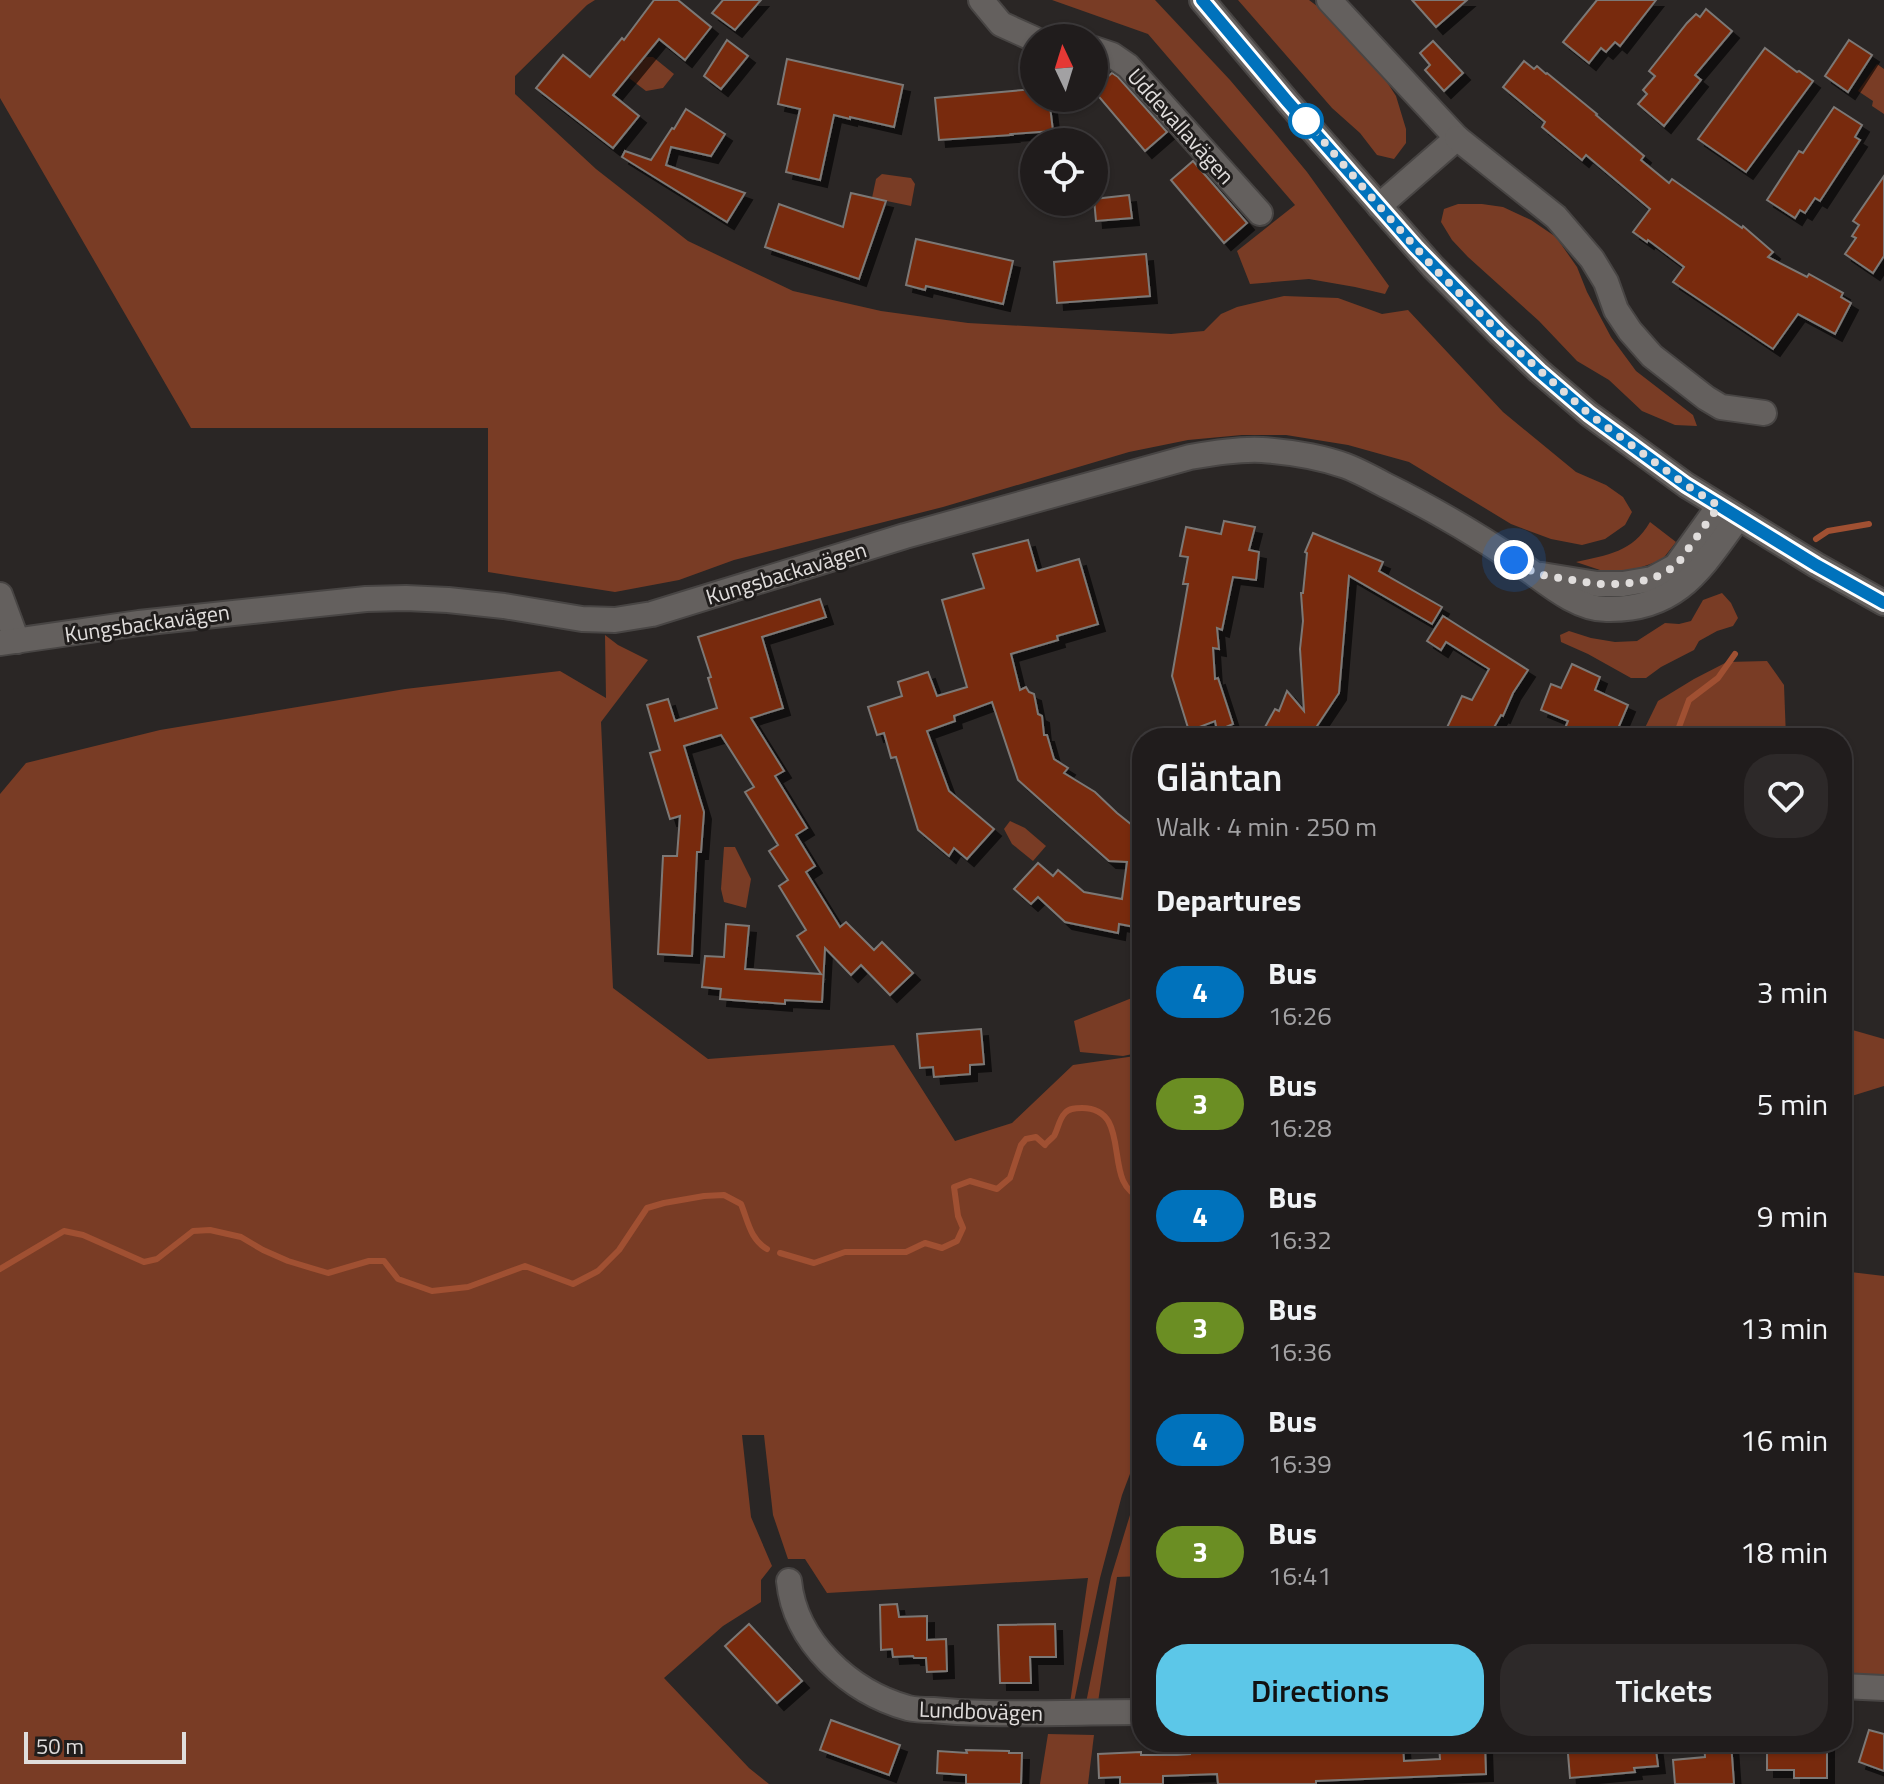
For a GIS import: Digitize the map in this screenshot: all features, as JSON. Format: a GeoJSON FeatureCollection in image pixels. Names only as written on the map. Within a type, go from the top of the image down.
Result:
{"type":"FeatureCollection","features":[{"type":"Feature","properties":{"kind":"street"},"geometry":{"type":"LineString","coordinates":[[981,0],[1001,24],[1020,33]]}},
{"type":"Feature","properties":{"kind":"street"},"geometry":{"type":"LineString","coordinates":[[1202,0],[1433,267],[1539,371],[1589,414],[1686,485],[1884,603]]}},
{"type":"Feature","properties":{"kind":"street"},"geometry":{"type":"LineString","coordinates":[[1329,0],[1457,138],[1556,217],[1592,259],[1606,282],[1616,310],[1652,356],[1721,407],[1764,413]]}},
{"type":"Feature","properties":{"kind":"street","name":"Uddevallavägen"},"geometry":{"type":"LineString","coordinates":[[1108,54],[1128,66],[1260,213]]}},
{"type":"Feature","properties":{"kind":"street"},"geometry":{"type":"LineString","coordinates":[[1379,206],[1457,138]]}},
{"type":"Feature","properties":{"kind":"street","name":"Kungsbackavägen"},"geometry":{"type":"LineString","coordinates":[[8,642],[139,623],[366,599],[448,600],[582,619],[615,620],[667,609],[905,536],[1190,457],[1232,451],[1264,450],[1347,466],[1424,504],[1536,574],[1570,599],[1602,610],[1632,608],[1666,598],[1692,579],[1728,512]]}},
{"type":"Feature","properties":{"kind":"street"},"geometry":{"type":"LineString","coordinates":[[0,595],[8,642]]}},
{"type":"Feature","properties":{"kind":"street","name":"Lundbovägen"},"geometry":{"type":"LineString","coordinates":[[789,1581],[797,1616],[835,1668],[864,1690],[909,1709],[967,1713],[1132,1712]]}},
{"type":"Feature","properties":{"kind":"street"},"geometry":{"type":"LineString","coordinates":[[1852,1686],[1884,1688]]}},
{"type":"Feature","properties":{"kind":"shaded area"},"geometry":{"type":"Polygon","coordinates":[[[0,0],[595,0],[515,76],[515,94],[596,169],[688,241],[793,291],[881,311],[968,323],[1171,334],[1204,331],[1221,314],[1237,307],[1284,296],[1338,298],[1382,314],[1408,310],[1503,412],[1576,472],[1606,485],[1623,497],[1632,512],[1625,525],[1605,539],[1582,545],[1551,539],[1511,524],[1409,462],[1348,445],[1286,435],[1242,435],[1188,440],[1129,452],[943,507],[734,560],[679,580],[615,592],[488,572],[488,428],[191,428],[0,98],[0,0]]]}},
{"type":"Feature","properties":{"kind":"shaded area"},"geometry":{"type":"Polygon","coordinates":[[[1052,0],[1155,0],[1230,80],[1307,172],[1389,286],[1385,294],[1309,279],[1250,284],[1237,251],[1295,205],[1148,34],[1052,0]]]}},
{"type":"Feature","properties":{"kind":"shaded area"},"geometry":{"type":"Polygon","coordinates":[[[1238,0],[1309,0],[1321,9],[1383,76],[1396,96],[1406,129],[1406,143],[1394,159],[1377,155],[1238,0]]]}},
{"type":"Feature","properties":{"kind":"shaded area"},"geometry":{"type":"Polygon","coordinates":[[[646,57],[653,57],[674,74],[663,88],[646,91],[629,78],[646,57]]]}},
{"type":"Feature","properties":{"kind":"shaded area"},"geometry":{"type":"Polygon","coordinates":[[[1877,64],[1884,69],[1884,114],[1872,106],[1873,101],[1858,91],[1877,64]]]}},
{"type":"Feature","properties":{"kind":"shaded area"},"geometry":{"type":"Polygon","coordinates":[[[882,174],[911,178],[915,184],[911,206],[872,198],[876,179],[882,174]]]}},
{"type":"Feature","properties":{"kind":"shaded area"},"geometry":{"type":"Polygon","coordinates":[[[1458,204],[1503,207],[1531,220],[1556,237],[1577,267],[1611,337],[1636,371],[1693,415],[1697,426],[1675,425],[1642,411],[1609,380],[1577,361],[1452,240],[1441,222],[1444,209],[1458,204]]]}},
{"type":"Feature","properties":{"kind":"shaded area"},"geometry":{"type":"Polygon","coordinates":[[[1650,522],[1676,542],[1662,560],[1630,571],[1603,571],[1576,562],[1618,551],[1636,540],[1650,522]]]}},
{"type":"Feature","properties":{"kind":"shaded area"},"geometry":{"type":"Polygon","coordinates":[[[1722,593],[1738,618],[1733,626],[1699,641],[1694,650],[1646,678],[1631,678],[1561,642],[1560,635],[1569,631],[1615,642],[1637,641],[1665,623],[1691,621],[1703,600],[1722,593]]]}},
{"type":"Feature","properties":{"kind":"shaded area"},"geometry":{"type":"Polygon","coordinates":[[[605,635],[648,660],[601,722],[613,988],[708,1059],[894,1045],[955,1141],[1012,1123],[1073,1065],[1132,1056],[1132,1468],[1100,1578],[1074,1702],[1070,1703],[1088,1578],[827,1593],[805,1559],[788,1559],[773,1515],[764,1435],[742,1435],[751,1517],[772,1566],[761,1580],[761,1602],[723,1626],[664,1678],[749,1768],[769,1784],[0,1784],[0,794],[26,763],[160,730],[405,689],[560,671],[606,698],[605,635]]]}},
{"type":"Feature","properties":{"kind":"shaded area"},"geometry":{"type":"Polygon","coordinates":[[[1767,661],[1784,685],[1786,728],[1645,728],[1658,701],[1727,662],[1767,661]]]}},
{"type":"Feature","properties":{"kind":"shaded area"},"geometry":{"type":"Polygon","coordinates":[[[1010,821],[1025,828],[1046,846],[1033,861],[1012,844],[1004,829],[1010,821]]]}},
{"type":"Feature","properties":{"kind":"shaded area"},"geometry":{"type":"Polygon","coordinates":[[[724,847],[735,847],[751,879],[746,908],[724,902],[721,889],[724,847]]]}},
{"type":"Feature","properties":{"kind":"shaded area"},"geometry":{"type":"Polygon","coordinates":[[[1132,998],[1132,1054],[1080,1052],[1074,1021],[1132,998]]]}},
{"type":"Feature","properties":{"kind":"shaded area"},"geometry":{"type":"Polygon","coordinates":[[[1852,1030],[1884,1039],[1884,1086],[1852,1096],[1852,1030]]]}},
{"type":"Feature","properties":{"kind":"shaded area"},"geometry":{"type":"Polygon","coordinates":[[[1852,1272],[1884,1276],[1884,1678],[1852,1676],[1852,1272]]]}},
{"type":"Feature","properties":{"kind":"shaded area"},"geometry":{"type":"Polygon","coordinates":[[[1132,1509],[1132,1576],[1117,1577],[1098,1702],[1086,1703],[1111,1577],[1132,1509]]]}},
{"type":"Feature","properties":{"kind":"shaded area"},"geometry":{"type":"Polygon","coordinates":[[[1048,1734],[1094,1735],[1088,1784],[1040,1784],[1048,1734]]]}},
{"type":"Feature","properties":{"kind":"building"},"geometry":{"type":"Polygon","coordinates":[[[654,0],[678,0],[711,27],[685,60],[659,39],[613,95],[639,116],[613,148],[536,88],[563,55],[590,77],[622,38],[624,40],[654,0]]]}},
{"type":"Feature","properties":{"kind":"building"},"geometry":{"type":"Polygon","coordinates":[[[723,0],[761,0],[735,30],[712,13],[723,0]]]}},
{"type":"Feature","properties":{"kind":"building"},"geometry":{"type":"Polygon","coordinates":[[[1412,0],[1467,0],[1436,27],[1412,0]]]}},
{"type":"Feature","properties":{"kind":"building"},"geometry":{"type":"Polygon","coordinates":[[[1597,0],[1656,0],[1620,46],[1615,42],[1606,52],[1601,48],[1589,63],[1563,42],[1597,0]]]}},
{"type":"Feature","properties":{"kind":"building"},"geometry":{"type":"Polygon","coordinates":[[[1706,9],[1732,31],[1695,75],[1701,80],[1664,126],[1638,104],[1647,94],[1643,90],[1655,76],[1649,71],[1687,23],[1696,14],[1700,17],[1706,9]]]}},
{"type":"Feature","properties":{"kind":"building"},"geometry":{"type":"Polygon","coordinates":[[[727,40],[748,56],[721,89],[704,76],[727,40]]]}},
{"type":"Feature","properties":{"kind":"building"},"geometry":{"type":"Polygon","coordinates":[[[1849,40],[1872,55],[1848,92],[1825,76],[1849,40]]]}},
{"type":"Feature","properties":{"kind":"building"},"geometry":{"type":"Polygon","coordinates":[[[1433,41],[1463,73],[1444,91],[1425,70],[1430,65],[1420,53],[1433,41]]]}},
{"type":"Feature","properties":{"kind":"building"},"geometry":{"type":"Polygon","coordinates":[[[1765,48],[1813,81],[1746,172],[1698,139],[1765,48]]]}},
{"type":"Feature","properties":{"kind":"building"},"geometry":{"type":"Polygon","coordinates":[[[787,59],[903,85],[894,127],[834,115],[820,180],[786,172],[800,109],[778,104],[787,59]]]}},
{"type":"Feature","properties":{"kind":"building"},"geometry":{"type":"Polygon","coordinates":[[[1524,61],[1534,69],[1537,66],[1547,73],[1597,114],[1644,156],[1641,160],[1669,183],[1672,179],[1743,226],[1773,252],[1768,257],[1807,277],[1809,274],[1843,293],[1841,297],[1851,303],[1835,334],[1798,314],[1773,349],[1673,282],[1684,267],[1633,232],[1650,209],[1586,155],[1582,160],[1542,127],[1545,122],[1503,87],[1524,61]]]}},
{"type":"Feature","properties":{"kind":"building"},"geometry":{"type":"Polygon","coordinates":[[[1112,73],[1118,77],[1167,132],[1145,151],[1108,107],[1108,76],[1112,73]]]}},
{"type":"Feature","properties":{"kind":"building"},"geometry":{"type":"Polygon","coordinates":[[[1020,90],[1020,112],[1051,112],[1053,128],[1020,128],[1020,133],[1012,135],[939,140],[935,98],[1020,90]]]}},
{"type":"Feature","properties":{"kind":"building"},"geometry":{"type":"Polygon","coordinates":[[[1834,107],[1862,125],[1855,137],[1860,140],[1820,201],[1815,198],[1805,213],[1800,210],[1795,218],[1767,200],[1799,151],[1803,153],[1834,107]]]}},
{"type":"Feature","properties":{"kind":"building"},"geometry":{"type":"Polygon","coordinates":[[[686,109],[725,134],[711,156],[671,147],[666,165],[745,193],[727,222],[622,157],[625,151],[651,160],[686,109]]]}},
{"type":"Feature","properties":{"kind":"building"},"geometry":{"type":"Polygon","coordinates":[[[1193,161],[1247,223],[1224,243],[1171,180],[1193,161]]]}},
{"type":"Feature","properties":{"kind":"building"},"geometry":{"type":"Polygon","coordinates":[[[1884,176],[1884,256],[1873,273],[1845,254],[1856,238],[1852,236],[1859,225],[1853,221],[1884,176]]]}},
{"type":"Feature","properties":{"kind":"building"},"geometry":{"type":"Polygon","coordinates":[[[851,193],[886,201],[859,279],[765,247],[779,204],[843,227],[851,193]]]}},
{"type":"Feature","properties":{"kind":"building"},"geometry":{"type":"Polygon","coordinates":[[[1129,195],[1132,218],[1096,221],[1096,216],[1108,216],[1108,197],[1129,195]]]}},
{"type":"Feature","properties":{"kind":"building"},"geometry":{"type":"Polygon","coordinates":[[[916,239],[1013,261],[1003,304],[926,286],[925,290],[906,285],[916,239]]]}},
{"type":"Feature","properties":{"kind":"building"},"geometry":{"type":"Polygon","coordinates":[[[1146,254],[1150,296],[1057,303],[1054,262],[1146,254]]]}},
{"type":"Feature","properties":{"kind":"building"},"geometry":{"type":"Polygon","coordinates":[[[1224,521],[1255,527],[1249,550],[1259,552],[1256,580],[1233,577],[1222,630],[1217,628],[1219,649],[1213,648],[1215,679],[1218,678],[1233,724],[1216,728],[1215,721],[1188,728],[1172,676],[1188,584],[1183,584],[1188,557],[1180,556],[1186,527],[1221,534],[1224,521]]]}},
{"type":"Feature","properties":{"kind":"building"},"geometry":{"type":"Polygon","coordinates":[[[1313,533],[1383,562],[1379,571],[1442,607],[1432,624],[1349,576],[1339,693],[1316,728],[1265,728],[1275,709],[1279,711],[1287,691],[1304,711],[1300,649],[1305,552],[1313,533]]]}},
{"type":"Feature","properties":{"kind":"building"},"geometry":{"type":"Polygon","coordinates":[[[1028,540],[1037,571],[1079,559],[1098,624],[1011,654],[1020,690],[1026,687],[1034,694],[1038,714],[1042,716],[1044,735],[1047,735],[1054,759],[1068,768],[1064,773],[1095,792],[1132,825],[1132,926],[1119,924],[1118,933],[1065,922],[1038,897],[1031,904],[1014,889],[1038,863],[1053,876],[1058,870],[1084,892],[1122,899],[1127,862],[1109,861],[1018,780],[992,702],[954,716],[955,721],[927,731],[949,791],[994,829],[967,859],[954,848],[949,856],[918,830],[896,757],[891,758],[884,733],[877,735],[868,707],[902,696],[898,682],[928,672],[937,696],[967,687],[942,600],[984,588],[973,554],[1028,540]]]}},
{"type":"Feature","properties":{"kind":"building"},"geometry":{"type":"Polygon","coordinates":[[[820,599],[826,617],[762,637],[783,708],[751,718],[784,771],[775,776],[807,828],[796,835],[815,866],[806,872],[840,927],[846,922],[874,950],[882,942],[913,973],[890,995],[861,965],[851,975],[825,948],[822,1002],[785,1000],[785,1004],[720,999],[721,989],[702,987],[705,956],[724,957],[726,924],[749,926],[745,969],[821,974],[797,936],[806,930],[779,886],[788,880],[769,851],[778,845],[745,792],[754,787],[721,735],[684,746],[704,812],[701,852],[697,852],[692,956],[658,954],[663,856],[677,856],[680,816],[670,819],[650,753],[660,750],[647,705],[668,699],[675,721],[717,708],[698,637],[820,599]]]}},
{"type":"Feature","properties":{"kind":"building"},"geometry":{"type":"Polygon","coordinates":[[[1443,616],[1528,670],[1494,728],[1447,728],[1462,696],[1472,700],[1489,669],[1446,642],[1441,650],[1427,641],[1443,616]]]}},
{"type":"Feature","properties":{"kind":"building"},"geometry":{"type":"Polygon","coordinates":[[[1572,664],[1600,677],[1595,690],[1628,705],[1618,728],[1565,728],[1568,721],[1541,710],[1551,684],[1561,688],[1572,664]]]}},
{"type":"Feature","properties":{"kind":"building"},"geometry":{"type":"Polygon","coordinates":[[[981,1029],[984,1064],[970,1065],[970,1074],[934,1077],[933,1067],[920,1068],[917,1034],[981,1029]]]}},
{"type":"Feature","properties":{"kind":"building"},"geometry":{"type":"Polygon","coordinates":[[[897,1604],[899,1617],[927,1616],[927,1640],[946,1639],[947,1671],[927,1672],[926,1658],[893,1657],[892,1649],[881,1650],[880,1605],[897,1604]]]}},
{"type":"Feature","properties":{"kind":"building"},"geometry":{"type":"Polygon","coordinates":[[[749,1624],[802,1681],[777,1703],[725,1646],[749,1624]]]}},
{"type":"Feature","properties":{"kind":"building"},"geometry":{"type":"Polygon","coordinates":[[[1055,1624],[1056,1657],[1030,1657],[1031,1683],[1000,1683],[998,1625],[1055,1624]]]}},
{"type":"Feature","properties":{"kind":"building"},"geometry":{"type":"Polygon","coordinates":[[[831,1720],[900,1745],[889,1775],[820,1750],[831,1720]]]}},
{"type":"Feature","properties":{"kind":"building"},"geometry":{"type":"Polygon","coordinates":[[[1869,1730],[1884,1734],[1884,1771],[1859,1762],[1869,1730]]]}},
{"type":"Feature","properties":{"kind":"building"},"geometry":{"type":"Polygon","coordinates":[[[966,1750],[1022,1753],[1021,1784],[966,1784],[966,1775],[937,1773],[938,1751],[967,1753],[966,1750]]]}},
{"type":"Feature","properties":{"kind":"building"},"geometry":{"type":"Polygon","coordinates":[[[1403,1752],[1404,1761],[1440,1759],[1440,1752],[1485,1752],[1486,1774],[1316,1781],[1316,1784],[1218,1784],[1217,1774],[1163,1776],[1163,1784],[1120,1784],[1120,1777],[1099,1778],[1098,1754],[1403,1752]]]}},
{"type":"Feature","properties":{"kind":"building"},"geometry":{"type":"Polygon","coordinates":[[[1568,1752],[1656,1752],[1658,1766],[1634,1768],[1635,1772],[1570,1778],[1568,1752]]]}},
{"type":"Feature","properties":{"kind":"building"},"geometry":{"type":"Polygon","coordinates":[[[1705,1752],[1732,1752],[1734,1784],[1675,1784],[1673,1760],[1705,1757],[1705,1752]]]}},
{"type":"Feature","properties":{"kind":"building"},"geometry":{"type":"Polygon","coordinates":[[[1767,1752],[1827,1752],[1827,1778],[1794,1778],[1794,1770],[1767,1770],[1767,1752]]]}},
{"type":"Feature","properties":{"kind":"waterway"},"geometry":{"type":"LineString","coordinates":[[1816,539],[1828,531],[1869,524]]}},
{"type":"Feature","properties":{"kind":"waterway"},"geometry":{"type":"LineString","coordinates":[[1679,728],[1689,700],[1718,678],[1735,654]]}},
{"type":"Feature","properties":{"kind":"waterway"},"geometry":{"type":"LineString","coordinates":[[780,1253],[814,1263],[845,1252],[906,1252],[925,1243],[942,1248],[957,1241],[963,1228],[954,1187],[970,1181],[997,1189],[1010,1178],[1026,1139],[1036,1137],[1045,1145],[1054,1136],[1063,1115],[1075,1108],[1098,1111],[1108,1120],[1122,1179],[1132,1191]]}},
{"type":"Feature","properties":{"kind":"waterway"},"geometry":{"type":"LineString","coordinates":[[0,1269],[64,1231],[83,1235],[144,1262],[157,1259],[193,1231],[210,1230],[241,1237],[288,1261],[328,1273],[369,1261],[384,1261],[398,1279],[432,1291],[468,1287],[525,1266],[573,1284],[598,1271],[619,1250],[647,1208],[724,1195],[741,1204],[753,1235],[767,1249]]}},
{"type":"Feature","properties":{"kind":"bus line","name":"4"},"geometry":{"type":"LineString","coordinates":[[1202,0],[1433,267],[1539,371],[1589,414],[1686,485],[1884,603]]}},
{"type":"Feature","properties":{"kind":"route"},"geometry":{"type":"LineString","coordinates":[[1306,121],[1433,267],[1539,371],[1589,414],[1719,506],[1676,566],[1652,579],[1597,584],[1536,574],[1514,560]]}}]}
